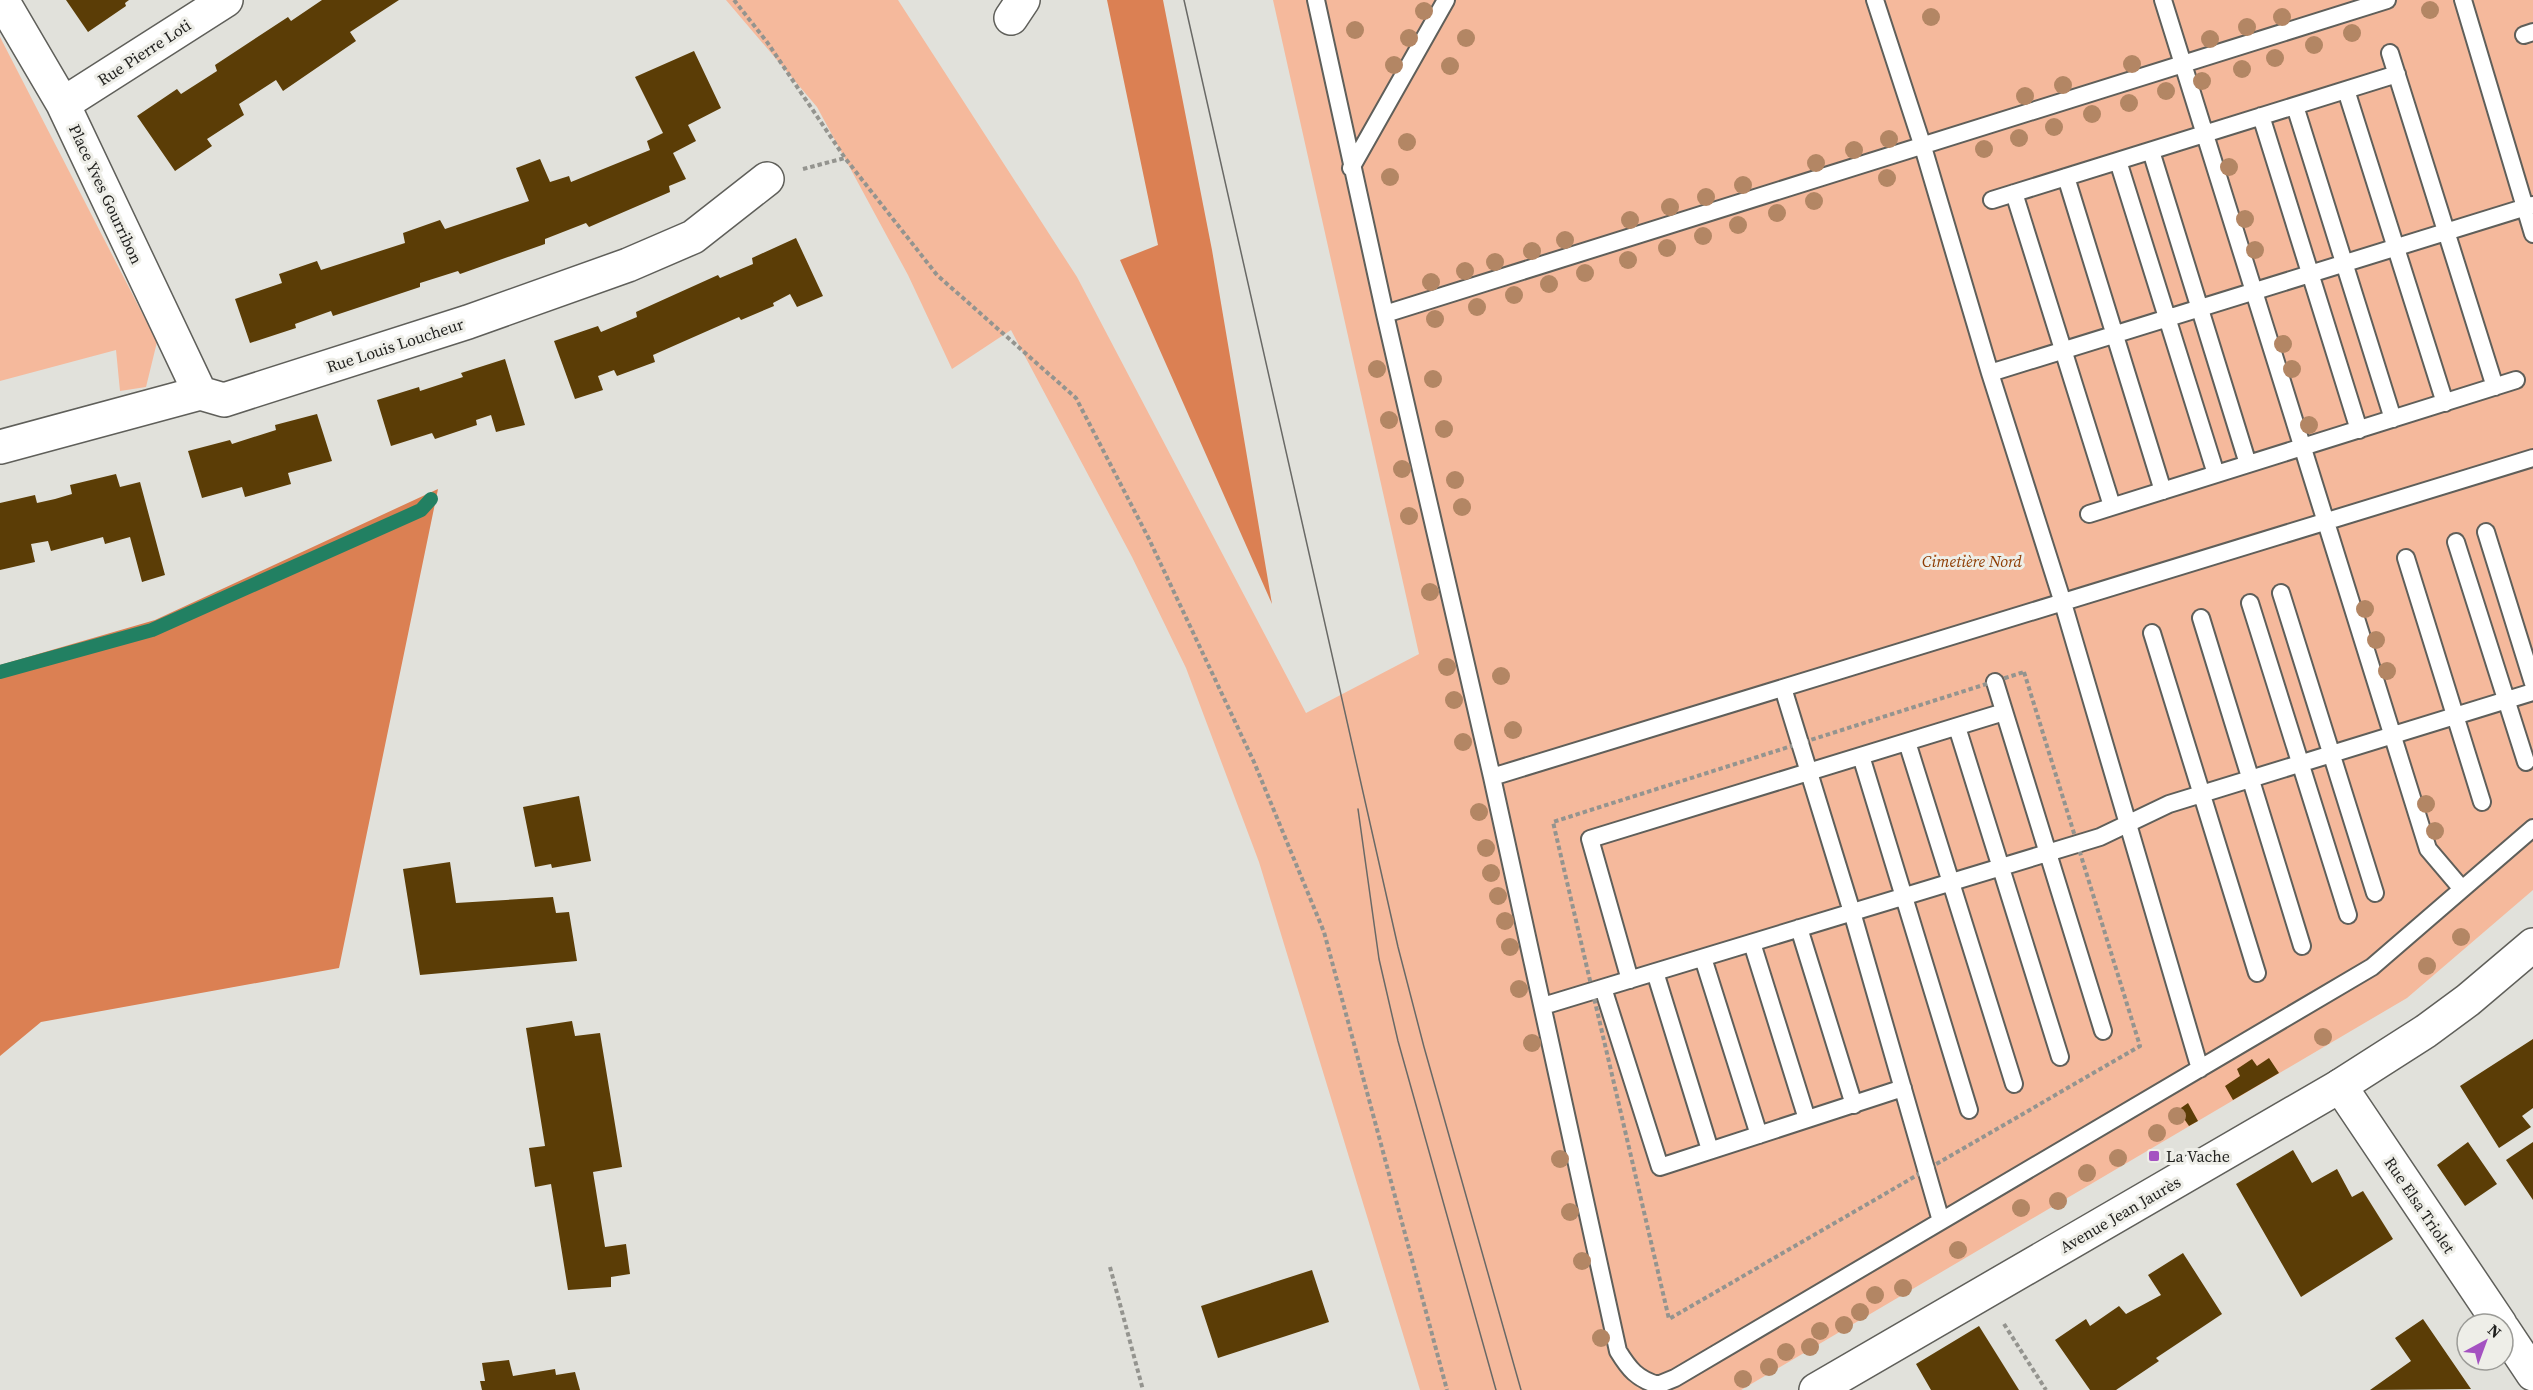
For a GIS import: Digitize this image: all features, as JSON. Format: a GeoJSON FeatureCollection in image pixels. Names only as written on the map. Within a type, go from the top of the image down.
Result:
{"type":"FeatureCollection","features":[{"type":"Feature","properties":{"kind":"street","name":"Place Yves Gourribon"},"geometry":{"type":"LineString","coordinates":[[2,0],[63,104],[200,393]]}},
{"type":"Feature","properties":{"kind":"street","name":"Rue Pierre Loti"},"geometry":{"type":"LineString","coordinates":[[63,104],[226,0]]}},
{"type":"Feature","properties":{"kind":"street","name":"Rue Louis Loucheur"},"geometry":{"type":"LineString","coordinates":[[0,447],[200,393],[224,400],[468,322],[628,265],[693,237],[767,179]]}},
{"type":"Feature","properties":{"kind":"street","name":"Avenue Jean Jaurès"},"geometry":{"type":"LineString","coordinates":[[1816,1390],[2340,1086],[2434,1024],[2533,945]]}},
{"type":"Feature","properties":{"kind":"street","name":"Rue Elsa Triolet"},"geometry":{"type":"LineString","coordinates":[[2340,1086],[2492,1312]]}},
{"type":"Feature","properties":{"kind":"street"},"geometry":{"type":"LineString","coordinates":[[2515,1347],[2533,1374]]}},
{"type":"Feature","properties":{"kind":"lane"},"geometry":{"type":"LineString","coordinates":[[1316,0],[1385,314],[1492,777],[1618,1351],[1629,1370],[1642,1380],[1658,1385],[1675,1378],[2372,967],[2533,828]]}},
{"type":"Feature","properties":{"kind":"lane"},"geometry":{"type":"LineString","coordinates":[[1352,168],[1446,0]]}},
{"type":"Feature","properties":{"kind":"lane"},"geometry":{"type":"LineString","coordinates":[[1875,0],[1923,147],[1990,372],[2063,603],[2200,1068]]}},
{"type":"Feature","properties":{"kind":"lane"},"geometry":{"type":"LineString","coordinates":[[2163,0],[2428,849],[2462,889]]}},
{"type":"Feature","properties":{"kind":"lane"},"geometry":{"type":"LineString","coordinates":[[1385,314],[2388,0]]}},
{"type":"Feature","properties":{"kind":"lane"},"geometry":{"type":"LineString","coordinates":[[2463,0],[2529,206],[2533,234]]}},
{"type":"Feature","properties":{"kind":"lane"},"geometry":{"type":"LineString","coordinates":[[2390,53],[2495,387]]}},
{"type":"Feature","properties":{"kind":"lane"},"geometry":{"type":"LineString","coordinates":[[1992,200],[2397,74]]}},
{"type":"Feature","properties":{"kind":"lane"},"geometry":{"type":"LineString","coordinates":[[2346,90],[2445,403]]}},
{"type":"Feature","properties":{"kind":"lane"},"geometry":{"type":"LineString","coordinates":[[2295,106],[2392,419]]}},
{"type":"Feature","properties":{"kind":"lane"},"geometry":{"type":"LineString","coordinates":[[2261,117],[2359,430]]}},
{"type":"Feature","properties":{"kind":"lane"},"geometry":{"type":"LineString","coordinates":[[2151,151],[2248,464]]}},
{"type":"Feature","properties":{"kind":"lane"},"geometry":{"type":"LineString","coordinates":[[2118,160],[2216,474]]}},
{"type":"Feature","properties":{"kind":"lane"},"geometry":{"type":"LineString","coordinates":[[2066,177],[2163,491]]}},
{"type":"Feature","properties":{"kind":"lane"},"geometry":{"type":"LineString","coordinates":[[2014,193],[2112,506]]}},
{"type":"Feature","properties":{"kind":"lane"},"geometry":{"type":"LineString","coordinates":[[1990,372],[2529,206]]}},
{"type":"Feature","properties":{"kind":"lane"},"geometry":{"type":"LineString","coordinates":[[2089,514],[2516,380]]}},
{"type":"Feature","properties":{"kind":"lane"},"geometry":{"type":"LineString","coordinates":[[1492,777],[2533,458]]}},
{"type":"Feature","properties":{"kind":"lane"},"geometry":{"type":"LineString","coordinates":[[2486,532],[2533,683]]}},
{"type":"Feature","properties":{"kind":"lane"},"geometry":{"type":"LineString","coordinates":[[2456,542],[2526,762]]}},
{"type":"Feature","properties":{"kind":"lane"},"geometry":{"type":"LineString","coordinates":[[2406,558],[2482,802]]}},
{"type":"Feature","properties":{"kind":"lane"},"geometry":{"type":"LineString","coordinates":[[2282,593],[2375,893]]}},
{"type":"Feature","properties":{"kind":"lane"},"geometry":{"type":"LineString","coordinates":[[2250,603],[2348,915]]}},
{"type":"Feature","properties":{"kind":"lane"},"geometry":{"type":"LineString","coordinates":[[2201,618],[2302,946]]}},
{"type":"Feature","properties":{"kind":"lane"},"geometry":{"type":"LineString","coordinates":[[2152,633],[2257,973]]}},
{"type":"Feature","properties":{"kind":"lane"},"geometry":{"type":"LineString","coordinates":[[1995,682],[2103,1031]]}},
{"type":"Feature","properties":{"kind":"lane"},"geometry":{"type":"LineString","coordinates":[[1784,688],[1852,912],[1941,1221]]}},
{"type":"Feature","properties":{"kind":"lane"},"geometry":{"type":"LineString","coordinates":[[1543,1006],[2100,837],[2169,804],[2533,692]]}},
{"type":"Feature","properties":{"kind":"lane"},"geometry":{"type":"LineString","coordinates":[[1630,980],[1590,839],[2004,712]]}},
{"type":"Feature","properties":{"kind":"lane"},"geometry":{"type":"LineString","coordinates":[[1957,727],[2060,1057]]}},
{"type":"Feature","properties":{"kind":"lane"},"geometry":{"type":"LineString","coordinates":[[1907,742],[2014,1084]]}},
{"type":"Feature","properties":{"kind":"lane"},"geometry":{"type":"LineString","coordinates":[[1861,756],[1970,1110]]}},
{"type":"Feature","properties":{"kind":"lane"},"geometry":{"type":"LineString","coordinates":[[1799,928],[1854,1104]]}},
{"type":"Feature","properties":{"kind":"lane"},"geometry":{"type":"LineString","coordinates":[[1752,943],[1807,1119]]}},
{"type":"Feature","properties":{"kind":"lane"},"geometry":{"type":"LineString","coordinates":[[1703,958],[1759,1135]]}},
{"type":"Feature","properties":{"kind":"lane"},"geometry":{"type":"LineString","coordinates":[[1655,972],[1710,1150]]}},
{"type":"Feature","properties":{"kind":"lane"},"geometry":{"type":"LineString","coordinates":[[1603,988],[1660,1167],[1903,1088]]}},
{"type":"Feature","properties":{"kind":"path"},"geometry":{"type":"LineString","coordinates":[[734,0],[767,42],[845,158],[937,275],[1076,398],[1149,539],[1254,762],[1324,932],[1446,1390]]}},
{"type":"Feature","properties":{"kind":"path"},"geometry":{"type":"LineString","coordinates":[[1110,1267],[1143,1390]]}},
{"type":"Feature","properties":{"kind":"path"},"geometry":{"type":"LineString","coordinates":[[1984,1293],[2046,1390]]}},
{"type":"Feature","properties":{"kind":"green space","name":"Cimetière Nord"},"geometry":{"type":"Polygon","coordinates":[[[726,0],[898,0],[1077,277],[1306,713],[1419,654],[1273,0],[2533,0],[2533,890],[2407,998],[1741,1390],[1420,1390],[1259,862],[1186,668],[1132,557],[1011,330],[952,369],[908,275],[817,107],[726,0]]]}},
{"type":"Feature","properties":{"kind":"green space"},"geometry":{"type":"Polygon","coordinates":[[[0,37],[157,342],[146,387],[120,391],[116,350],[0,381],[0,37]]]}},
{"type":"Feature","properties":{"kind":"shaded area"},"geometry":{"type":"Polygon","coordinates":[[[1107,0],[1163,0],[1212,250],[1272,604],[1120,260],[1158,245],[1107,0]]]}},
{"type":"Feature","properties":{"kind":"shaded area"},"geometry":{"type":"Polygon","coordinates":[[[438,489],[339,968],[41,1022],[0,1056],[0,665],[155,620],[438,489]]]}},
{"type":"Feature","properties":{"kind":"building"},"geometry":{"type":"Polygon","coordinates":[[[66,0],[129,0],[125,3],[126,6],[88,32],[66,0]]]}},
{"type":"Feature","properties":{"kind":"building"},"geometry":{"type":"Polygon","coordinates":[[[322,0],[399,0],[350,32],[356,41],[283,91],[276,80],[239,104],[244,115],[207,139],[212,146],[175,171],[137,116],[177,89],[181,94],[217,71],[215,65],[288,17],[291,21],[322,0]]]}},
{"type":"Feature","properties":{"kind":"building"},"geometry":{"type":"Polygon","coordinates":[[[694,51],[721,108],[688,125],[696,141],[673,153],[686,179],[669,186],[670,192],[589,227],[586,223],[545,239],[545,244],[460,274],[458,271],[420,283],[420,287],[333,316],[331,311],[295,324],[296,328],[250,343],[235,299],[282,283],[279,274],[317,261],[321,270],[405,243],[403,233],[440,220],[445,229],[529,201],[516,168],[540,159],[550,182],[569,176],[571,182],[650,150],[647,141],[663,133],[635,77],[694,51]]]}},
{"type":"Feature","properties":{"kind":"building"},"geometry":{"type":"Polygon","coordinates":[[[796,238],[823,296],[797,307],[790,294],[773,303],[774,306],[741,320],[739,317],[653,355],[655,362],[617,376],[614,370],[598,376],[603,390],[575,399],[554,341],[598,326],[601,332],[637,317],[636,312],[718,275],[720,278],[753,264],[752,258],[796,238]]]}},
{"type":"Feature","properties":{"kind":"building"},"geometry":{"type":"Polygon","coordinates":[[[505,359],[525,425],[496,432],[491,415],[476,420],[477,425],[435,439],[432,433],[391,446],[377,400],[419,387],[420,391],[463,377],[461,373],[505,359]]]}},
{"type":"Feature","properties":{"kind":"building"},"geometry":{"type":"Polygon","coordinates":[[[317,414],[332,461],[288,473],[291,484],[245,497],[242,487],[202,498],[188,451],[230,440],[232,444],[276,430],[275,425],[317,414]]]}},
{"type":"Feature","properties":{"kind":"building"},"geometry":{"type":"Polygon","coordinates":[[[116,474],[120,487],[140,482],[165,575],[142,582],[130,537],[105,544],[103,537],[51,551],[48,541],[31,544],[35,562],[0,570],[0,503],[35,495],[37,503],[55,499],[72,494],[70,485],[116,474]]]}},
{"type":"Feature","properties":{"kind":"building"},"geometry":{"type":"Polygon","coordinates":[[[579,796],[591,861],[552,868],[551,864],[535,867],[523,807],[579,796]]]}},
{"type":"Feature","properties":{"kind":"building"},"geometry":{"type":"Polygon","coordinates":[[[450,862],[456,903],[553,897],[556,913],[569,912],[577,961],[420,975],[403,869],[450,862]]]}},
{"type":"Feature","properties":{"kind":"building"},"geometry":{"type":"Polygon","coordinates":[[[572,1021],[575,1036],[600,1033],[622,1167],[593,1172],[605,1247],[626,1244],[630,1274],[611,1277],[611,1287],[568,1290],[551,1184],[535,1187],[529,1148],[545,1146],[526,1028],[572,1021]]]}},
{"type":"Feature","properties":{"kind":"building"},"geometry":{"type":"Polygon","coordinates":[[[2533,1039],[2533,1108],[2522,1116],[2531,1127],[2499,1148],[2460,1086],[2533,1039]]]}},
{"type":"Feature","properties":{"kind":"building"},"geometry":{"type":"Polygon","coordinates":[[[2269,1058],[2279,1073],[2233,1100],[2225,1086],[2240,1076],[2237,1069],[2252,1059],[2257,1066],[2269,1058]]]}},
{"type":"Feature","properties":{"kind":"building"},"geometry":{"type":"Polygon","coordinates":[[[2188,1103],[2198,1121],[2189,1126],[2178,1110],[2188,1103]]]}},
{"type":"Feature","properties":{"kind":"building"},"geometry":{"type":"Polygon","coordinates":[[[2468,1142],[2497,1184],[2465,1206],[2437,1165],[2468,1142]]]}},
{"type":"Feature","properties":{"kind":"building"},"geometry":{"type":"Polygon","coordinates":[[[2533,1142],[2533,1200],[2506,1160],[2533,1142]]]}},
{"type":"Feature","properties":{"kind":"building"},"geometry":{"type":"Polygon","coordinates":[[[2293,1150],[2312,1183],[2337,1169],[2352,1197],[2363,1191],[2393,1239],[2301,1297],[2236,1184],[2293,1150]]]}},
{"type":"Feature","properties":{"kind":"building"},"geometry":{"type":"Polygon","coordinates":[[[2183,1253],[2222,1314],[2156,1358],[2159,1361],[2116,1390],[2090,1390],[2055,1340],[2086,1319],[2090,1326],[2119,1306],[2126,1314],[2161,1295],[2148,1275],[2183,1253]]]}},
{"type":"Feature","properties":{"kind":"building"},"geometry":{"type":"Polygon","coordinates":[[[1312,1270],[1329,1322],[1218,1358],[1201,1306],[1312,1270]]]}},
{"type":"Feature","properties":{"kind":"building"},"geometry":{"type":"Polygon","coordinates":[[[2423,1319],[2455,1366],[2455,1372],[2459,1372],[2471,1389],[2370,1390],[2411,1361],[2395,1338],[2423,1319]]]}},
{"type":"Feature","properties":{"kind":"building"},"geometry":{"type":"Polygon","coordinates":[[[1979,1326],[2019,1390],[1931,1390],[1916,1364],[1979,1326]]]}},
{"type":"Feature","properties":{"kind":"building"},"geometry":{"type":"Polygon","coordinates":[[[509,1360],[513,1376],[555,1369],[556,1375],[575,1372],[580,1390],[482,1390],[480,1381],[485,1381],[482,1363],[509,1360]]]}},
{"type":"Feature","properties":{"kind":"waterway"},"geometry":{"type":"LineString","coordinates":[[0,672],[152,630],[421,510],[431,499]]}},
{"type":"Feature","properties":{"kind":"tram line"},"geometry":{"type":"LineString","coordinates":[[1184,0],[1398,947],[1521,1390]]}},
{"type":"Feature","properties":{"kind":"tram line"},"geometry":{"type":"LineString","coordinates":[[1358,809],[1379,959],[1398,1041],[1496,1390]]}},
{"type":"Feature","properties":{"kind":"place","name":"La Vache"},"geometry":{"type":"Point","coordinates":[2154,1156]}}]}
